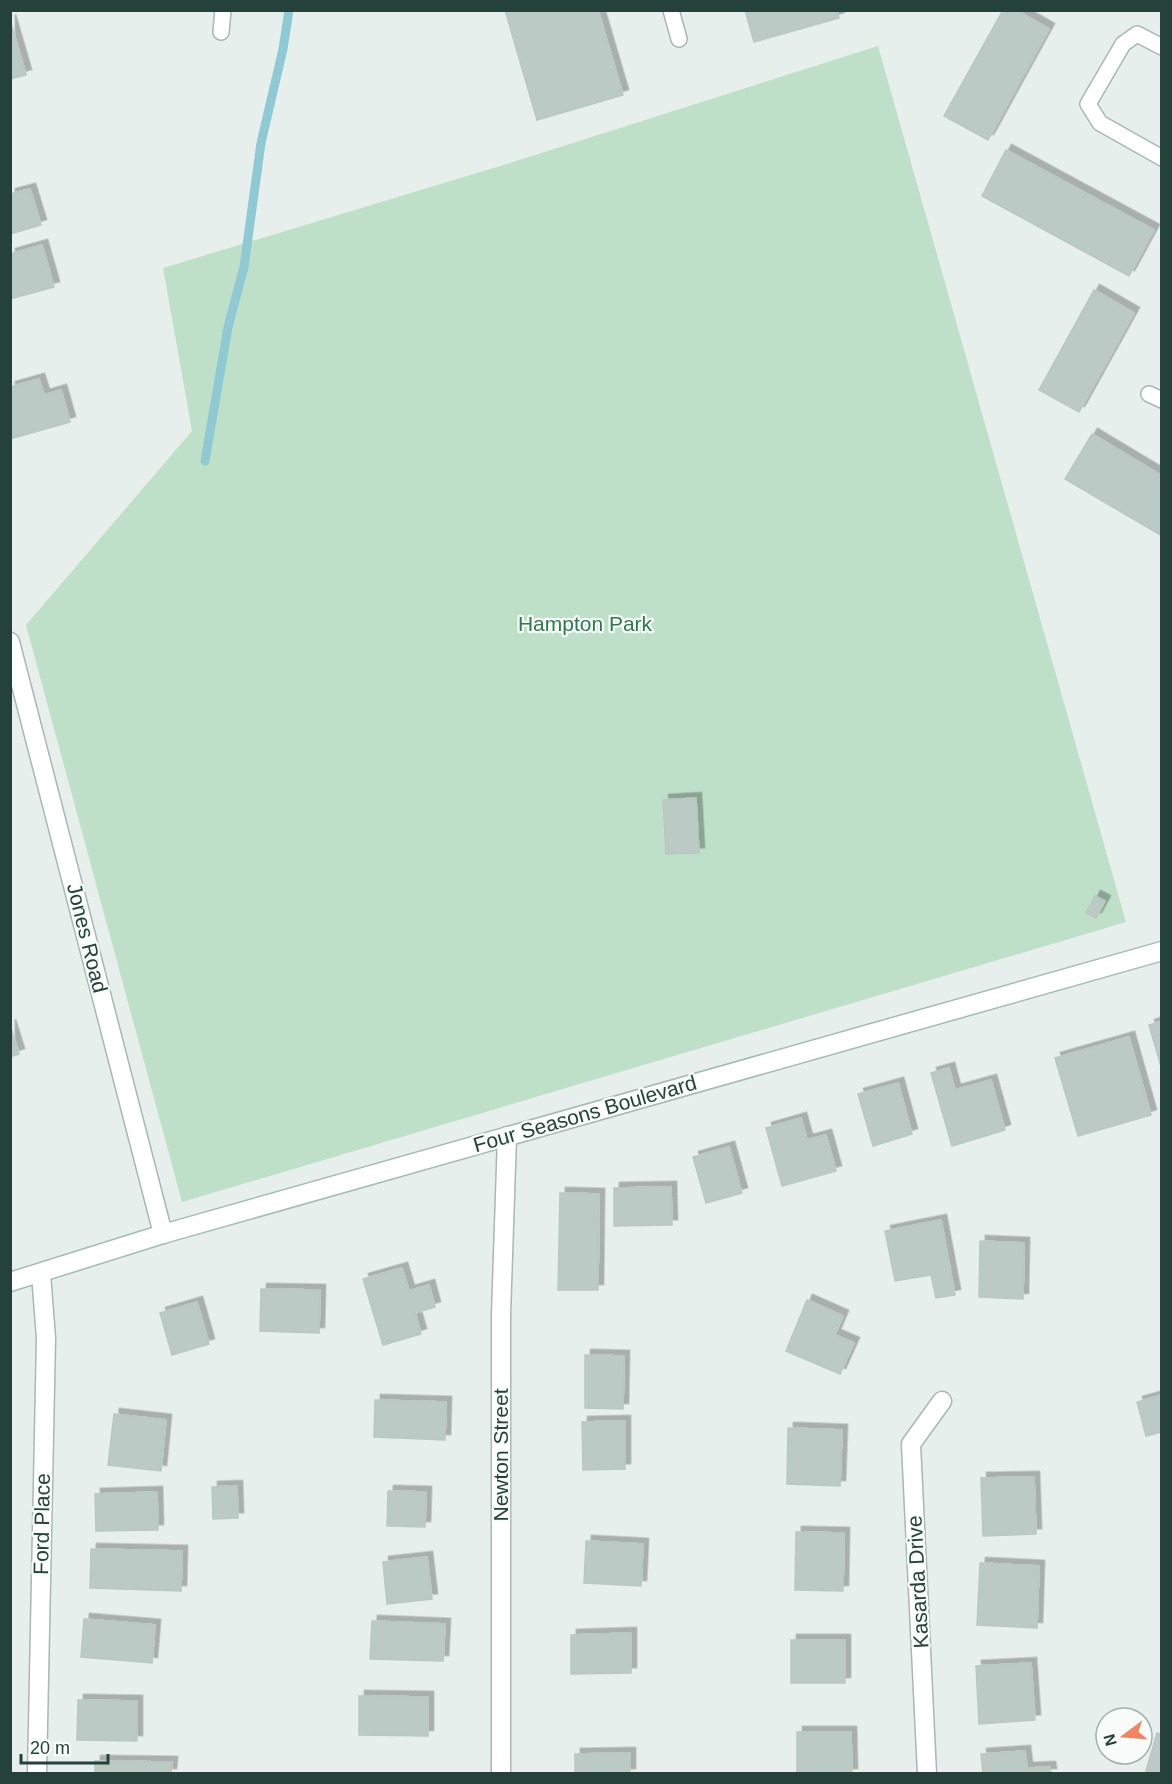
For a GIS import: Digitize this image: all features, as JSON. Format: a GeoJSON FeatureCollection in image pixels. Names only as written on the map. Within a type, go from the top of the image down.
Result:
{"type":"FeatureCollection","features":[{"type":"Feature","properties":{"kind":"street","name":"Jones Road"},"geometry":{"type":"LineString","coordinates":[[10,642],[163,1234]]}},
{"type":"Feature","properties":{"kind":"street","name":"Four Seasons Boulevard"},"geometry":{"type":"LineString","coordinates":[[10,1282],[163,1234],[1161,951]]}},
{"type":"Feature","properties":{"kind":"street","name":"Newton Street"},"geometry":{"type":"LineString","coordinates":[[501,1773],[501,1315],[507,1136]]}},
{"type":"Feature","properties":{"kind":"street","name":"Ford Place"},"geometry":{"type":"LineString","coordinates":[[37,1773],[46,1338],[41,1274]]}},
{"type":"Feature","properties":{"kind":"street","name":"Kasarda Drive"},"geometry":{"type":"LineString","coordinates":[[927,1773],[911,1444],[942,1401]]}},
{"type":"Feature","properties":{"kind":"lane"},"geometry":{"type":"LineString","coordinates":[[220,32],[223,10]]}},
{"type":"Feature","properties":{"kind":"lane"},"geometry":{"type":"LineString","coordinates":[[671,10],[679,39]]}},
{"type":"Feature","properties":{"kind":"lane"},"geometry":{"type":"LineString","coordinates":[[1161,47],[1137,34],[1123,44],[1088,104],[1100,123],[1161,158]]}},
{"type":"Feature","properties":{"kind":"green space","name":"Hampton Park"},"geometry":{"type":"Polygon","coordinates":[[[878,46],[1126,922],[182,1202],[26,625],[192,431],[163,268],[513,162],[878,46]]]}},
{"type":"Feature","properties":{"kind":"building"},"geometry":{"type":"Polygon","coordinates":[[[505,10],[598,10],[623,95],[537,120],[505,10]]]}},
{"type":"Feature","properties":{"kind":"building"},"geometry":{"type":"Polygon","coordinates":[[[745,10],[837,10],[839,18],[754,42],[745,10]]]}},
{"type":"Feature","properties":{"kind":"building"},"geometry":{"type":"Polygon","coordinates":[[[1003,10],[1016,10],[1049,29],[988,140],[944,116],[1003,10]]]}},
{"type":"Feature","properties":{"kind":"building"},"geometry":{"type":"Polygon","coordinates":[[[10,20],[26,75],[10,79],[10,20]]]}},
{"type":"Feature","properties":{"kind":"building"},"geometry":{"type":"Polygon","coordinates":[[[1006,150],[1154,230],[1129,276],[982,196],[1006,150]]]}},
{"type":"Feature","properties":{"kind":"building"},"geometry":{"type":"Polygon","coordinates":[[[30,189],[41,225],[10,234],[10,194],[30,189]]]}},
{"type":"Feature","properties":{"kind":"building"},"geometry":{"type":"Polygon","coordinates":[[[42,245],[54,287],[10,299],[10,254],[42,245]]]}},
{"type":"Feature","properties":{"kind":"building"},"geometry":{"type":"Polygon","coordinates":[[[1094,290],[1134,313],[1079,412],[1039,390],[1094,290]]]}},
{"type":"Feature","properties":{"kind":"building"},"geometry":{"type":"Polygon","coordinates":[[[39,379],[44,395],[61,390],[70,422],[10,439],[10,387],[39,379]]]}},
{"type":"Feature","properties":{"kind":"building"},"geometry":{"type":"Polygon","coordinates":[[[1092,434],[1162,476],[1162,536],[1065,479],[1092,434]]]}},
{"type":"Feature","properties":{"kind":"building"},"geometry":{"type":"Polygon","coordinates":[[[696,798],[699,853],[666,854],[663,800],[696,798]]]}},
{"type":"Feature","properties":{"kind":"building"},"geometry":{"type":"Polygon","coordinates":[[[1095,896],[1105,901],[1096,918],[1086,913],[1095,896]]]}},
{"type":"Feature","properties":{"kind":"building"},"geometry":{"type":"Polygon","coordinates":[[[1162,1021],[1162,1070],[1149,1025],[1162,1021]]]}},
{"type":"Feature","properties":{"kind":"building"},"geometry":{"type":"Polygon","coordinates":[[[10,1025],[19,1054],[10,1057],[10,1025]]]}},
{"type":"Feature","properties":{"kind":"building"},"geometry":{"type":"Polygon","coordinates":[[[1129,1037],[1151,1115],[1078,1136],[1055,1058],[1129,1037]]]}},
{"type":"Feature","properties":{"kind":"building"},"geometry":{"type":"Polygon","coordinates":[[[949,1068],[955,1090],[991,1080],[1005,1130],[952,1146],[931,1073],[949,1068]]]}},
{"type":"Feature","properties":{"kind":"building"},"geometry":{"type":"Polygon","coordinates":[[[898,1083],[912,1134],[873,1146],[858,1094],[898,1083]]]}},
{"type":"Feature","properties":{"kind":"building"},"geometry":{"type":"Polygon","coordinates":[[[801,1118],[807,1140],[826,1135],[836,1171],[782,1186],[766,1128],[801,1118]]]}},
{"type":"Feature","properties":{"kind":"building"},"geometry":{"type":"Polygon","coordinates":[[[729,1147],[742,1193],[706,1203],[693,1157],[729,1147]]]}},
{"type":"Feature","properties":{"kind":"building"},"geometry":{"type":"Polygon","coordinates":[[[671,1187],[672,1225],[614,1226],[614,1188],[671,1187]]]}},
{"type":"Feature","properties":{"kind":"building"},"geometry":{"type":"Polygon","coordinates":[[[560,1193],[599,1194],[598,1290],[558,1290],[560,1193]]]}},
{"type":"Feature","properties":{"kind":"building"},"geometry":{"type":"Polygon","coordinates":[[[941,1220],[955,1295],[936,1298],[931,1275],[895,1281],[885,1231],[941,1220]]]}},
{"type":"Feature","properties":{"kind":"building"},"geometry":{"type":"Polygon","coordinates":[[[980,1241],[1024,1243],[1023,1299],[979,1297],[980,1241]]]}},
{"type":"Feature","properties":{"kind":"building"},"geometry":{"type":"Polygon","coordinates":[[[402,1268],[409,1291],[429,1285],[435,1307],[415,1313],[421,1334],[383,1345],[363,1279],[402,1268]]]}},
{"type":"Feature","properties":{"kind":"building"},"geometry":{"type":"Polygon","coordinates":[[[261,1289],[320,1290],[319,1333],[260,1331],[261,1289]]]}},
{"type":"Feature","properties":{"kind":"building"},"geometry":{"type":"Polygon","coordinates":[[[807,1300],[843,1316],[835,1335],[854,1343],[840,1374],[786,1351],[807,1300]]]}},
{"type":"Feature","properties":{"kind":"building"},"geometry":{"type":"Polygon","coordinates":[[[197,1302],[209,1344],[172,1355],[160,1313],[197,1302]]]}},
{"type":"Feature","properties":{"kind":"building"},"geometry":{"type":"Polygon","coordinates":[[[585,1355],[624,1356],[623,1409],[585,1408],[585,1355]]]}},
{"type":"Feature","properties":{"kind":"building"},"geometry":{"type":"Polygon","coordinates":[[[1162,1395],[1162,1432],[1146,1436],[1137,1402],[1162,1395]]]}},
{"type":"Feature","properties":{"kind":"building"},"geometry":{"type":"Polygon","coordinates":[[[375,1400],[446,1402],[445,1440],[374,1437],[375,1400]]]}},
{"type":"Feature","properties":{"kind":"building"},"geometry":{"type":"Polygon","coordinates":[[[114,1414],[166,1420],[161,1471],[108,1465],[114,1414]]]}},
{"type":"Feature","properties":{"kind":"building"},"geometry":{"type":"Polygon","coordinates":[[[625,1421],[625,1469],[583,1470],[582,1422],[625,1421]]]}},
{"type":"Feature","properties":{"kind":"building"},"geometry":{"type":"Polygon","coordinates":[[[788,1428],[842,1430],[840,1486],[787,1484],[788,1428]]]}},
{"type":"Feature","properties":{"kind":"building"},"geometry":{"type":"Polygon","coordinates":[[[1034,1477],[1036,1534],[983,1536],[981,1478],[1034,1477]]]}},
{"type":"Feature","properties":{"kind":"building"},"geometry":{"type":"Polygon","coordinates":[[[237,1486],[238,1518],[213,1519],[212,1487],[237,1486]]]}},
{"type":"Feature","properties":{"kind":"building"},"geometry":{"type":"Polygon","coordinates":[[[388,1491],[426,1492],[425,1527],[387,1526],[388,1491]]]}},
{"type":"Feature","properties":{"kind":"building"},"geometry":{"type":"Polygon","coordinates":[[[157,1492],[158,1530],[96,1531],[95,1494],[157,1492]]]}},
{"type":"Feature","properties":{"kind":"building"},"geometry":{"type":"Polygon","coordinates":[[[796,1532],[844,1533],[843,1591],[795,1590],[796,1532]]]}},
{"type":"Feature","properties":{"kind":"building"},"geometry":{"type":"Polygon","coordinates":[[[586,1541],[643,1544],[641,1586],[584,1583],[586,1541]]]}},
{"type":"Feature","properties":{"kind":"building"},"geometry":{"type":"Polygon","coordinates":[[[91,1549],[182,1551],[181,1591],[90,1588],[91,1549]]]}},
{"type":"Feature","properties":{"kind":"building"},"geometry":{"type":"Polygon","coordinates":[[[427,1557],[432,1599],[387,1604],[383,1562],[427,1557]]]}},
{"type":"Feature","properties":{"kind":"building"},"geometry":{"type":"Polygon","coordinates":[[[980,1563],[1039,1566],[1037,1628],[977,1625],[980,1563]]]}},
{"type":"Feature","properties":{"kind":"building"},"geometry":{"type":"Polygon","coordinates":[[[84,1619],[155,1625],[152,1663],[81,1657],[84,1619]]]}},
{"type":"Feature","properties":{"kind":"building"},"geometry":{"type":"Polygon","coordinates":[[[372,1621],[445,1624],[443,1661],[370,1659],[372,1621]]]}},
{"type":"Feature","properties":{"kind":"building"},"geometry":{"type":"Polygon","coordinates":[[[631,1633],[631,1673],[571,1674],[571,1635],[631,1633]]]}},
{"type":"Feature","properties":{"kind":"building"},"geometry":{"type":"Polygon","coordinates":[[[791,1640],[845,1640],[845,1683],[791,1683],[791,1640]]]}},
{"type":"Feature","properties":{"kind":"building"},"geometry":{"type":"Polygon","coordinates":[[[1031,1663],[1035,1720],[979,1724],[976,1666],[1031,1663]]]}},
{"type":"Feature","properties":{"kind":"building"},"geometry":{"type":"Polygon","coordinates":[[[359,1696],[428,1697],[428,1736],[359,1735],[359,1696]]]}},
{"type":"Feature","properties":{"kind":"building"},"geometry":{"type":"Polygon","coordinates":[[[78,1700],[137,1701],[137,1741],[77,1740],[78,1700]]]}},
{"type":"Feature","properties":{"kind":"building"},"geometry":{"type":"Polygon","coordinates":[[[797,1732],[851,1732],[852,1774],[797,1774],[797,1732]]]}},
{"type":"Feature","properties":{"kind":"building"},"geometry":{"type":"Polygon","coordinates":[[[1157,1733],[1162,1735],[1162,1774],[1145,1774],[1147,1766],[1154,1766],[1154,1743],[1157,1733]]]}},
{"type":"Feature","properties":{"kind":"building"},"geometry":{"type":"Polygon","coordinates":[[[1025,1751],[1027,1768],[1050,1767],[1051,1774],[983,1774],[981,1754],[1025,1751]]]}},
{"type":"Feature","properties":{"kind":"building"},"geometry":{"type":"Polygon","coordinates":[[[630,1753],[630,1774],[575,1774],[575,1754],[630,1753]]]}},
{"type":"Feature","properties":{"kind":"building"},"geometry":{"type":"Polygon","coordinates":[[[95,1761],[172,1762],[171,1774],[95,1774],[95,1761]]]}},
{"type":"Feature","properties":{"kind":"waterway"},"geometry":{"type":"LineString","coordinates":[[205,461],[228,327],[244,267],[261,143],[283,49],[289,10]]}}]}
